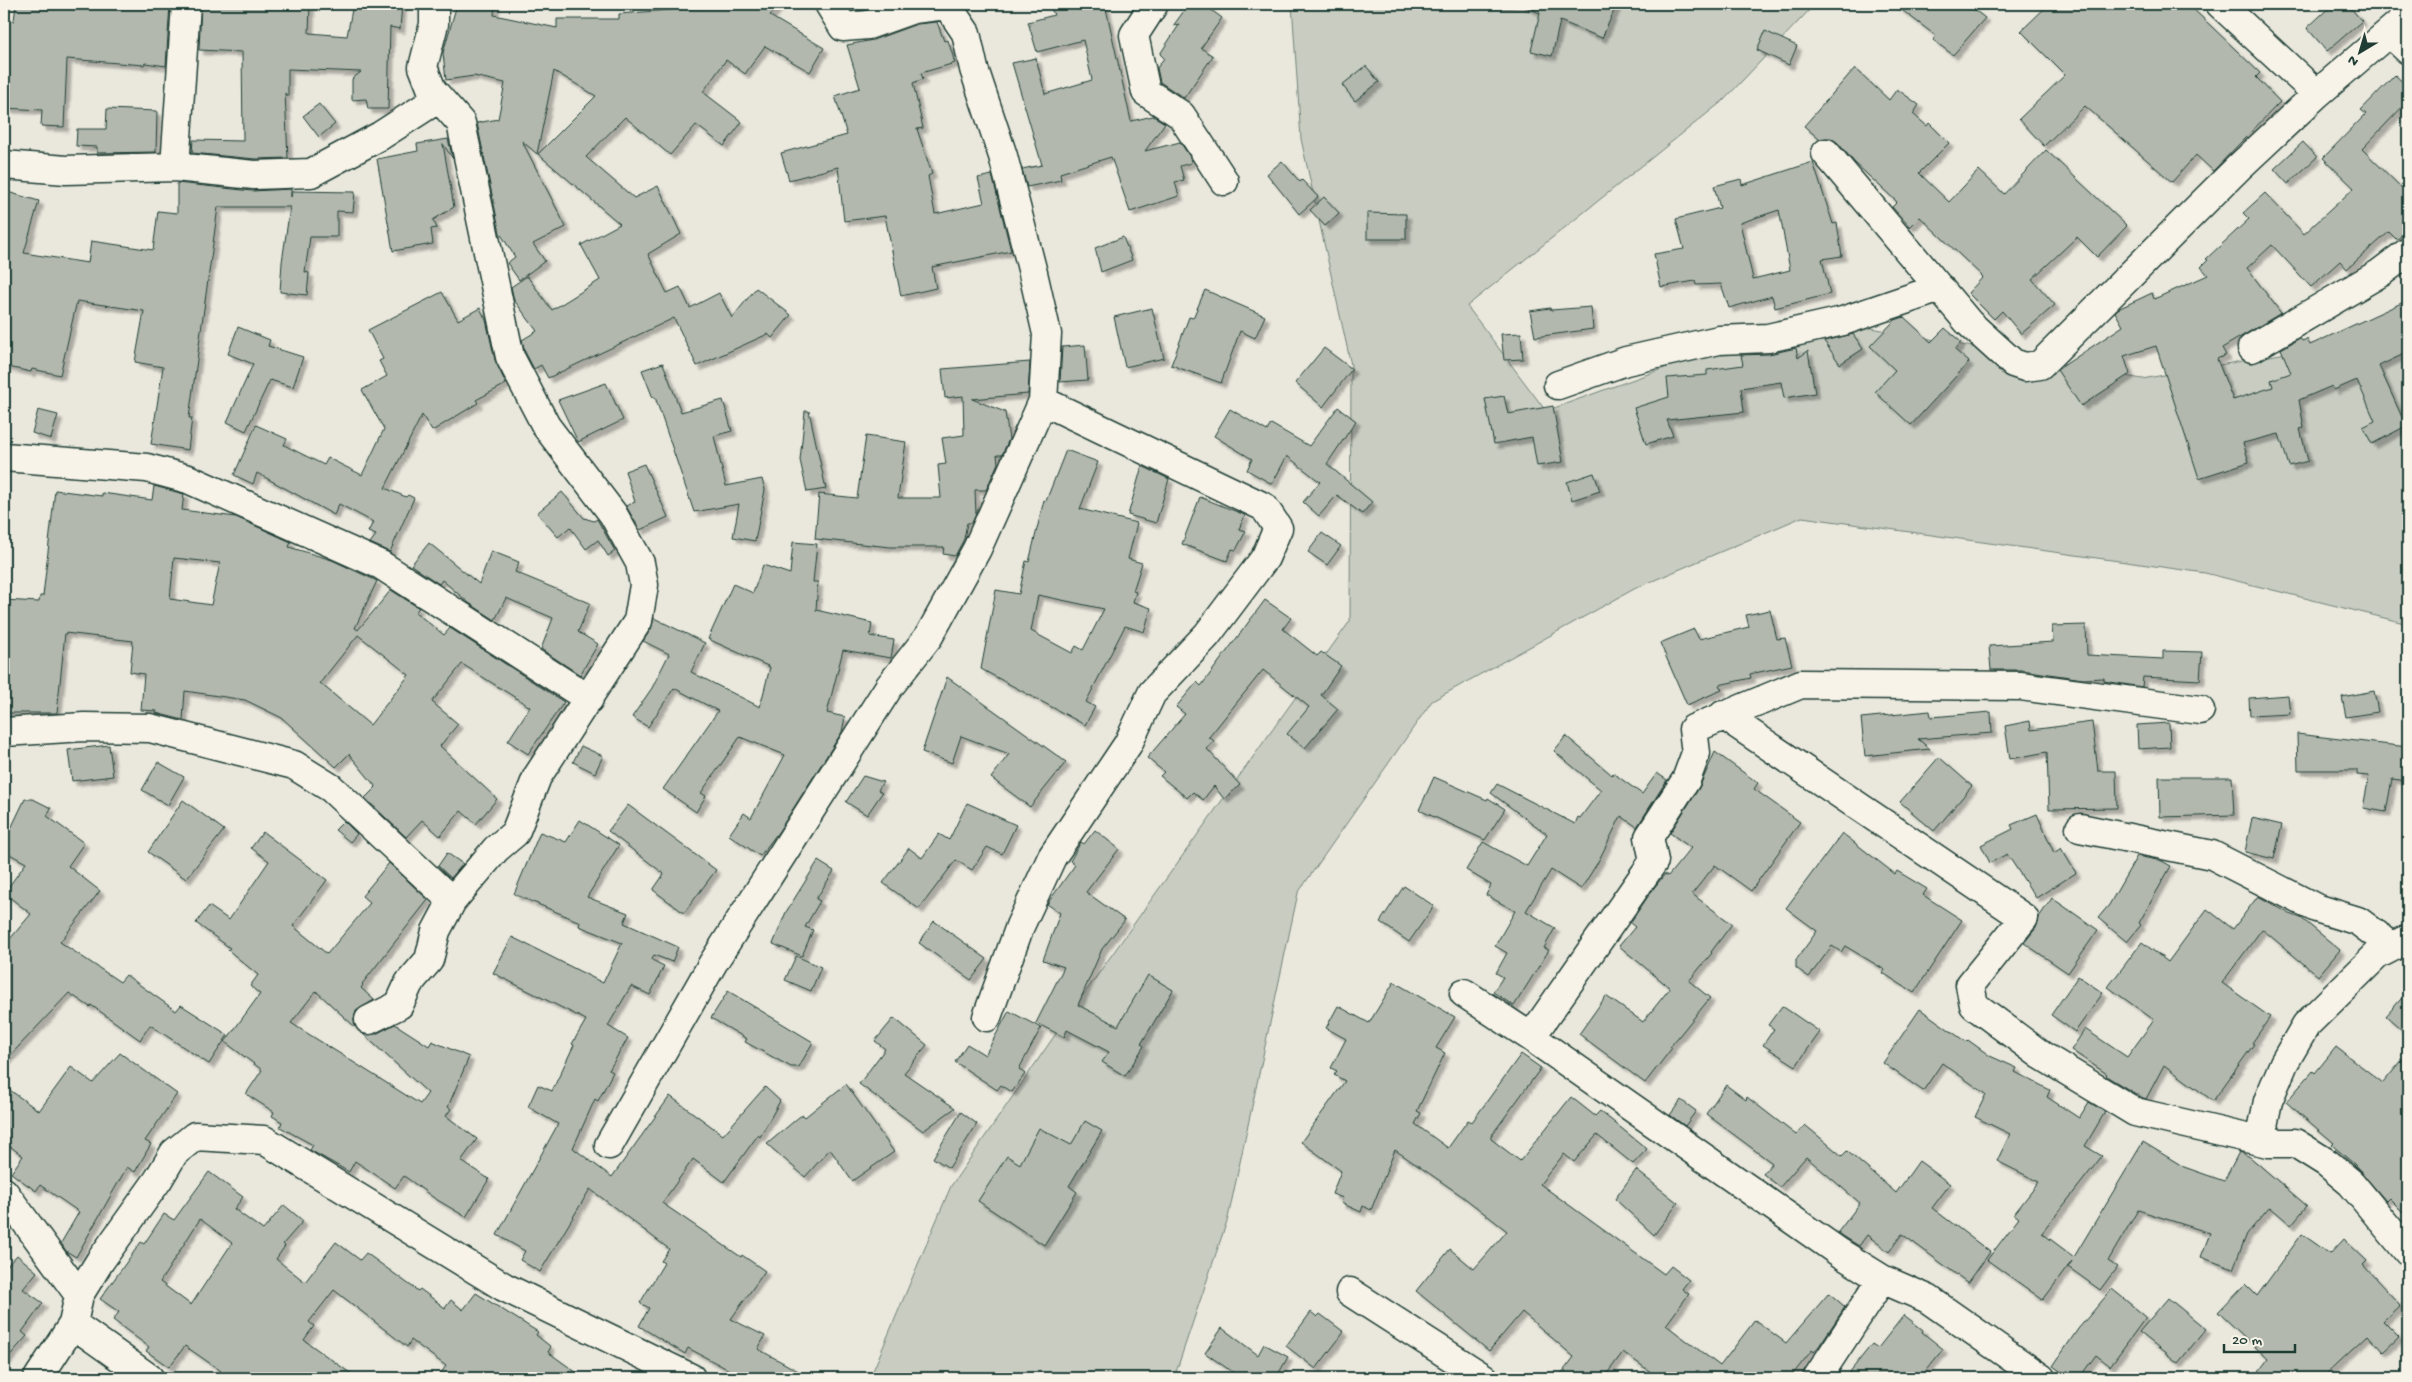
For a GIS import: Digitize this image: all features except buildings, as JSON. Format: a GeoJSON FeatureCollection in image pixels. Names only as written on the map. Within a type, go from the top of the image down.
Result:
{"type":"FeatureCollection","features":[{"type":"Feature","properties":{"kind":"street"},"geometry":{"type":"LineString","coordinates":[[175,167],[186,4]]}},
{"type":"Feature","properties":{"kind":"street"},"geometry":{"type":"LineString","coordinates":[[369,1020],[399,1005],[409,983],[429,960],[436,930],[452,901],[496,849],[515,833],[537,777],[638,621],[644,586],[640,564],[613,514],[546,426],[510,357],[468,148],[461,123],[432,90],[424,67],[434,24],[434,4]]}},
{"type":"Feature","properties":{"kind":"street"},"geometry":{"type":"LineString","coordinates":[[610,1145],[713,963],[889,688],[929,636],[977,549],[1043,401],[1047,334],[1003,156],[974,69],[966,33],[946,5],[914,9],[868,25],[843,27],[829,4]]}},
{"type":"Feature","properties":{"kind":"street"},"geometry":{"type":"LineString","coordinates":[[1154,4],[1134,36],[1146,92],[1181,115],[1224,181]]}},
{"type":"Feature","properties":{"kind":"street"},"geometry":{"type":"LineString","coordinates":[[2220,4],[2317,94]]}},
{"type":"Feature","properties":{"kind":"street"},"geometry":{"type":"LineString","coordinates":[[1826,153],[1969,323],[2013,363],[2025,367],[2040,365],[2238,168],[2317,94],[2402,33]]}},
{"type":"Feature","properties":{"kind":"street"},"geometry":{"type":"LineString","coordinates":[[4,165],[66,170],[175,167],[254,175],[311,173],[380,136],[439,98]]}},
{"type":"Feature","properties":{"kind":"street"},"geometry":{"type":"LineString","coordinates":[[2252,348],[2380,273],[2408,252]]}},
{"type":"Feature","properties":{"kind":"street"},"geometry":{"type":"LineString","coordinates":[[1558,385],[1645,356],[1719,340],[1768,338],[1843,321],[1940,288]]}},
{"type":"Feature","properties":{"kind":"street"},"geometry":{"type":"LineString","coordinates":[[987,1017],[1020,926],[1052,857],[1128,744],[1152,693],[1207,636],[1265,558],[1278,528],[1264,507],[1043,401]]}},
{"type":"Feature","properties":{"kind":"street"},"geometry":{"type":"LineString","coordinates":[[4,457],[146,468],[188,479],[381,565],[589,699]]}},
{"type":"Feature","properties":{"kind":"street"},"geometry":{"type":"LineString","coordinates":[[1531,1037],[1654,861],[1649,837],[1686,780],[1696,753],[1693,729],[1801,684],[2020,686],[2200,710]]}},
{"type":"Feature","properties":{"kind":"street"},"geometry":{"type":"LineString","coordinates":[[1723,715],[2024,918],[1970,985],[1974,1004],[2041,1055],[2135,1112],[2268,1143],[2295,1143],[2327,1163],[2351,1183],[2408,1252]]}},
{"type":"Feature","properties":{"kind":"street"},"geometry":{"type":"LineString","coordinates":[[4,732],[84,727],[150,728],[294,765],[331,788],[452,901]]}},
{"type":"Feature","properties":{"kind":"street"},"geometry":{"type":"LineString","coordinates":[[2080,828],[2212,855],[2316,908],[2358,921],[2400,943]]}},
{"type":"Feature","properties":{"kind":"street"},"geometry":{"type":"LineString","coordinates":[[2268,1143],[2263,1126],[2268,1101],[2284,1063],[2306,1025],[2377,955],[2400,943]]}},
{"type":"Feature","properties":{"kind":"street"},"geometry":{"type":"LineString","coordinates":[[1464,993],[1531,1037],[1840,1253],[1882,1280],[1928,1299],[2040,1378]]}},
{"type":"Feature","properties":{"kind":"street"},"geometry":{"type":"LineString","coordinates":[[38,1378],[73,1324],[79,1295],[100,1260],[158,1180],[174,1152],[195,1136],[264,1140],[504,1287],[691,1378]]}},
{"type":"Feature","properties":{"kind":"street"},"geometry":{"type":"LineString","coordinates":[[4,1192],[79,1295]]}},
{"type":"Feature","properties":{"kind":"street"},"geometry":{"type":"LineString","coordinates":[[1817,1378],[1882,1280]]}},
{"type":"Feature","properties":{"kind":"street"},"geometry":{"type":"LineString","coordinates":[[1350,1292],[1484,1378]]}},
{"type":"Feature","properties":{"kind":"street"},"geometry":{"type":"LineString","coordinates":[[73,1324],[149,1378]]}},
{"type":"Feature","properties":{"kind":"shaded area"},"geometry":{"type":"Polygon","coordinates":[[[1292,4],[1475,4],[1475,7],[1583,12],[1586,4],[1815,4],[1724,100],[1467,306],[1546,411],[1808,316],[2142,379],[2408,331],[2408,624],[2205,573],[1802,517],[1636,588],[1432,701],[1298,893],[1228,1218],[1174,1378],[870,1378],[951,1186],[1066,1019],[1350,621],[1351,365],[1301,139],[1292,4]]]}}]}
